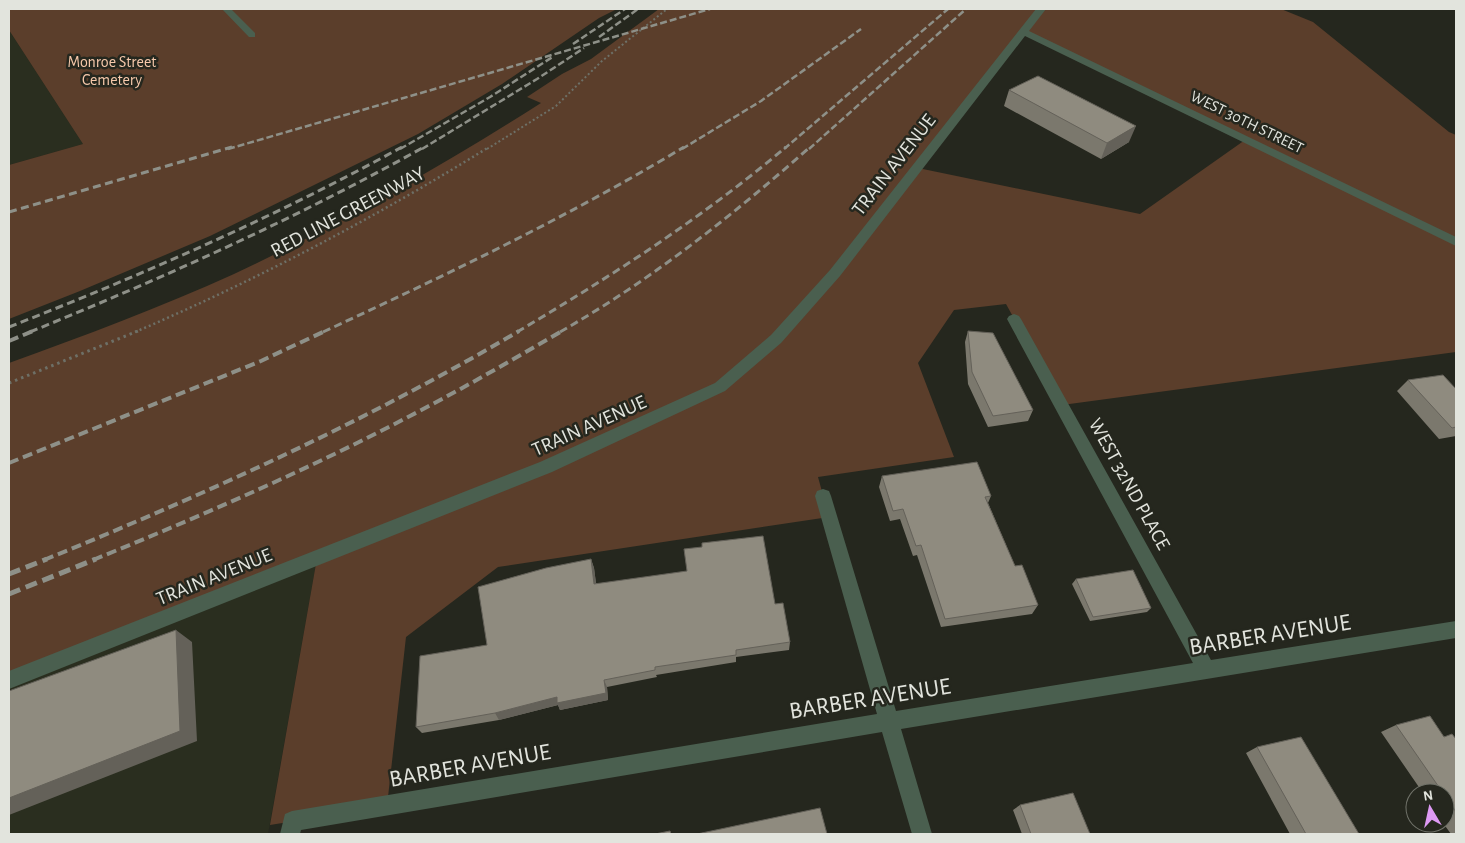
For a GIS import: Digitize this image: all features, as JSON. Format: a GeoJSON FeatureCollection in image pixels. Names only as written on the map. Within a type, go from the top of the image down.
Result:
{"type":"FeatureCollection","features":[{"type":"Feature","properties":{"kind":"street"},"geometry":{"type":"LineString","coordinates":[[226,9],[252,35]]}},
{"type":"Feature","properties":{"kind":"street","name":"TRAIN AVENUE"},"geometry":{"type":"LineString","coordinates":[[9,680],[546,467],[720,387],[776,339],[835,274],[1041,9]]}},
{"type":"Feature","properties":{"kind":"street","name":"WEST 30TH STREET"},"geometry":{"type":"LineString","coordinates":[[1023,32],[1456,242]]}},
{"type":"Feature","properties":{"kind":"street","name":"WEST 32ND PLACE"},"geometry":{"type":"LineString","coordinates":[[1014,319],[1207,671]]}},
{"type":"Feature","properties":{"kind":"street"},"geometry":{"type":"LineString","coordinates":[[823,496],[922,834]]}},
{"type":"Feature","properties":{"kind":"street","name":"BARBER AVENUE"},"geometry":{"type":"LineString","coordinates":[[291,828],[890,721],[1456,630]]}},
{"type":"Feature","properties":{"kind":"path","name":"RED LINE GREENWAY"},"geometry":{"type":"LineString","coordinates":[[9,383],[168,318],[274,267],[422,189],[556,106],[602,61],[667,9]]}},
{"type":"Feature","properties":{"kind":"shaded area"},"geometry":{"type":"Polygon","coordinates":[[[9,30],[83,144],[9,165],[9,30]]]}},
{"type":"Feature","properties":{"kind":"shaded area"},"geometry":{"type":"Polygon","coordinates":[[[317,558],[268,834],[9,834],[9,680],[317,558]]]}},
{"type":"Feature","properties":{"kind":"green space","name":"Monroe Street Cemetery"},"geometry":{"type":"Polygon","coordinates":[[[9,9],[617,9],[599,18],[502,84],[418,134],[210,236],[9,319],[9,165],[83,144],[9,30],[9,9]]]}},
{"type":"Feature","properties":{"kind":"green space"},"geometry":{"type":"Polygon","coordinates":[[[659,9],[1281,9],[1313,22],[1449,132],[1456,135],[1456,352],[1062,405],[1006,304],[954,310],[918,363],[954,457],[818,477],[829,517],[498,567],[406,637],[387,806],[270,825],[317,558],[9,680],[9,363],[179,298],[274,255],[352,215],[428,172],[541,103],[527,97],[562,74],[591,59],[659,9]],[[1023,32],[918,168],[1140,214],[1245,140],[1023,32]]]}},
{"type":"Feature","properties":{"kind":"building"},"geometry":{"type":"Polygon","coordinates":[[[1038,76],[1136,126],[1107,143],[1009,90],[1038,76]]]}},
{"type":"Feature","properties":{"kind":"building"},"geometry":{"type":"Polygon","coordinates":[[[968,331],[993,333],[1033,410],[993,416],[972,372],[968,331]]]}},
{"type":"Feature","properties":{"kind":"building"},"geometry":{"type":"Polygon","coordinates":[[[1443,375],[1456,389],[1456,427],[1452,428],[1408,380],[1443,375]]]}},
{"type":"Feature","properties":{"kind":"building"},"geometry":{"type":"Polygon","coordinates":[[[977,462],[991,496],[985,497],[1015,566],[1022,565],[1038,605],[945,619],[921,545],[916,546],[903,509],[893,511],[882,476],[977,462]]]}},
{"type":"Feature","properties":{"kind":"building"},"geometry":{"type":"Polygon","coordinates":[[[763,536],[775,604],[783,603],[790,642],[736,650],[736,655],[655,667],[655,670],[604,680],[606,693],[557,703],[557,697],[495,713],[416,727],[420,656],[487,645],[478,587],[546,568],[591,559],[594,584],[687,571],[684,549],[702,547],[702,543],[763,536]]]}},
{"type":"Feature","properties":{"kind":"building"},"geometry":{"type":"Polygon","coordinates":[[[1133,570],[1151,608],[1093,617],[1076,579],[1133,570]]]}},
{"type":"Feature","properties":{"kind":"building"},"geometry":{"type":"Polygon","coordinates":[[[176,630],[180,731],[9,798],[9,691],[176,630]]]}},
{"type":"Feature","properties":{"kind":"building"},"geometry":{"type":"Polygon","coordinates":[[[1430,716],[1444,737],[1452,734],[1456,739],[1456,812],[1455,783],[1436,783],[1396,725],[1430,716]]]}},
{"type":"Feature","properties":{"kind":"building"},"geometry":{"type":"Polygon","coordinates":[[[1301,737],[1359,834],[1306,834],[1257,747],[1301,737]]]}},
{"type":"Feature","properties":{"kind":"building"},"geometry":{"type":"Polygon","coordinates":[[[1073,793],[1090,834],[1031,834],[1020,805],[1073,793]]]}},
{"type":"Feature","properties":{"kind":"building"},"geometry":{"type":"Polygon","coordinates":[[[820,808],[827,834],[697,834],[820,808]]]}},
{"type":"Feature","properties":{"kind":"building"},"geometry":{"type":"Polygon","coordinates":[[[670,831],[671,834],[655,834],[670,831]]]}},
{"type":"Feature","properties":{"kind":"railway"},"geometry":{"type":"LineString","coordinates":[[573,44],[625,9]]}},
{"type":"Feature","properties":{"kind":"railway"},"geometry":{"type":"LineString","coordinates":[[599,37],[638,9]]}},
{"type":"Feature","properties":{"kind":"railway"},"geometry":{"type":"LineString","coordinates":[[228,149],[710,9]]}},
{"type":"Feature","properties":{"kind":"railway"},"geometry":{"type":"LineString","coordinates":[[784,149],[948,9]]}},
{"type":"Feature","properties":{"kind":"railway"},"geometry":{"type":"LineString","coordinates":[[809,149],[966,9]]}},
{"type":"Feature","properties":{"kind":"railway"},"geometry":{"type":"LineString","coordinates":[[682,149],[761,101],[861,29]]}},
{"type":"Feature","properties":{"kind":"railway"},"geometry":{"type":"LineString","coordinates":[[422,149],[584,48]]}},
{"type":"Feature","properties":{"kind":"railway"},"geometry":{"type":"LineString","coordinates":[[400,149],[490,97],[554,56]]}},
{"type":"Feature","properties":{"kind":"railway"},"geometry":{"type":"LineString","coordinates":[[9,212],[232,147]]}},
{"type":"Feature","properties":{"kind":"railway"},"geometry":{"type":"LineString","coordinates":[[9,327],[110,286],[257,221],[402,147]]}},
{"type":"Feature","properties":{"kind":"railway"},"geometry":{"type":"LineString","coordinates":[[30,332],[131,290],[279,222],[424,147]]}},
{"type":"Feature","properties":{"kind":"railway"},"geometry":{"type":"LineString","coordinates":[[323,332],[461,267],[551,221],[684,147]]}},
{"type":"Feature","properties":{"kind":"railway"},"geometry":{"type":"LineString","coordinates":[[517,332],[655,245],[722,198],[786,147]]}},
{"type":"Feature","properties":{"kind":"railway"},"geometry":{"type":"LineString","coordinates":[[560,332],[659,269],[751,198],[810,147]]}},
{"type":"Feature","properties":{"kind":"railway"},"geometry":{"type":"LineString","coordinates":[[9,341],[33,331]]}},
{"type":"Feature","properties":{"kind":"railway"},"geometry":{"type":"LineString","coordinates":[[9,463],[261,361],[325,331]]}},
{"type":"Feature","properties":{"kind":"railway"},"geometry":{"type":"LineString","coordinates":[[44,560],[165,509],[345,426],[462,364],[519,331]]}},
{"type":"Feature","properties":{"kind":"railway"},"geometry":{"type":"LineString","coordinates":[[93,560],[293,474],[371,436],[506,364],[562,331]]}},
{"type":"Feature","properties":{"kind":"railway"},"geometry":{"type":"LineString","coordinates":[[9,574],[47,559]]}},
{"type":"Feature","properties":{"kind":"railway"},"geometry":{"type":"LineString","coordinates":[[9,594],[96,559]]}}]}
